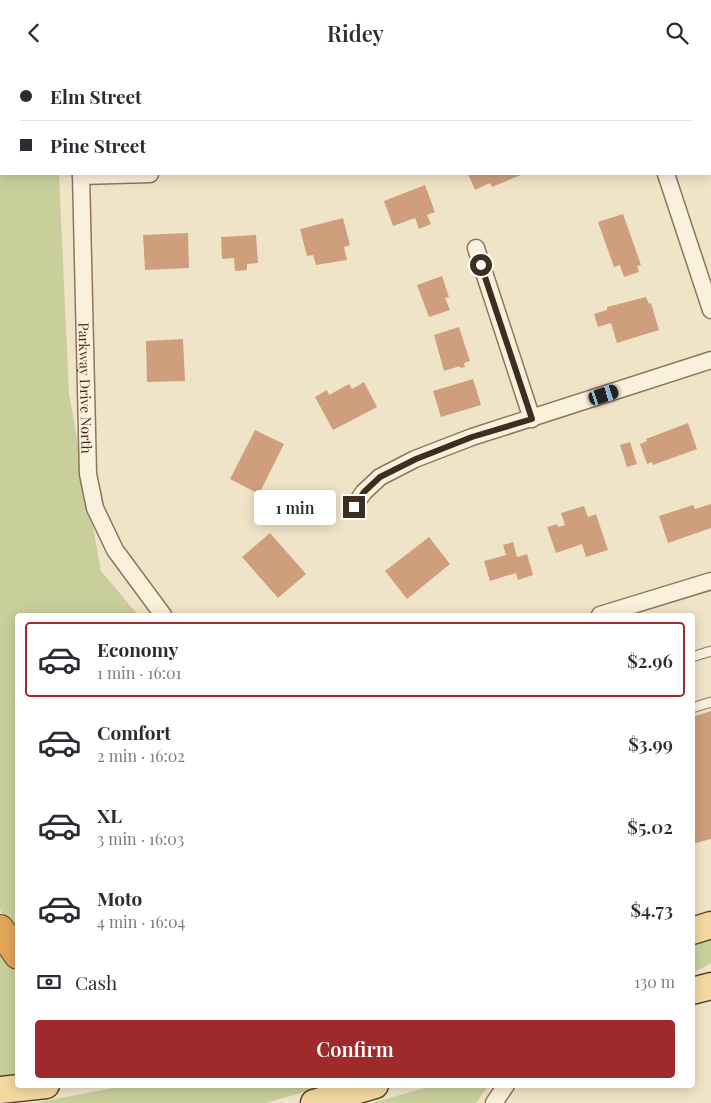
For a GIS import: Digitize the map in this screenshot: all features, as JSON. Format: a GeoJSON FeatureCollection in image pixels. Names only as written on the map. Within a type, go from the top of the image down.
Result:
{"type":"FeatureCollection","features":[{"type":"Feature","properties":{"kind":"highway"},"geometry":{"type":"LineString","coordinates":[[0,929],[15,951]]}},
{"type":"Feature","properties":{"kind":"main road"},"geometry":{"type":"LineString","coordinates":[[695,930],[711,925]]}},
{"type":"Feature","properties":{"kind":"main road"},"geometry":{"type":"LineString","coordinates":[[695,990],[711,986]]}},
{"type":"Feature","properties":{"kind":"main road"},"geometry":{"type":"LineString","coordinates":[[0,1090],[18,1088]]}},
{"type":"Feature","properties":{"kind":"main road"},"geometry":{"type":"LineString","coordinates":[[314,1103],[365,1088]]}},
{"type":"Feature","properties":{"kind":"street","name":"Parkway Drive North"},"geometry":{"type":"LineString","coordinates":[[81,175],[88,474],[96,508],[114,549],[161,613]]}},
{"type":"Feature","properties":{"kind":"street"},"geometry":{"type":"LineString","coordinates":[[666,175],[708,293],[711,310]]}},
{"type":"Feature","properties":{"kind":"street"},"geometry":{"type":"LineString","coordinates":[[476,248],[532,419]]}},
{"type":"Feature","properties":{"kind":"street"},"geometry":{"type":"LineString","coordinates":[[354,507],[364,492],[380,477],[416,459],[472,437],[711,360]]}},
{"type":"Feature","properties":{"kind":"street"},"geometry":{"type":"LineString","coordinates":[[607,613],[711,581]]}},
{"type":"Feature","properties":{"kind":"street"},"geometry":{"type":"LineString","coordinates":[[494,1103],[504,1088]]}},
{"type":"Feature","properties":{"kind":"lane"},"geometry":{"type":"LineString","coordinates":[[695,656],[711,651]]}},
{"type":"Feature","properties":{"kind":"lane"},"geometry":{"type":"LineString","coordinates":[[695,708],[711,702]]}},
{"type":"Feature","properties":{"kind":"green space"},"geometry":{"type":"Polygon","coordinates":[[[0,175],[59,175],[69,394],[101,571],[136,613],[15,613],[15,934],[5,921],[0,909],[0,175]]]}},
{"type":"Feature","properties":{"kind":"green space"},"geometry":{"type":"Polygon","coordinates":[[[711,937],[711,963],[695,972],[695,941],[711,937]]]}},
{"type":"Feature","properties":{"kind":"green space"},"geometry":{"type":"Polygon","coordinates":[[[0,951],[15,972],[15,1079],[0,1082],[0,951]]]}},
{"type":"Feature","properties":{"kind":"green space"},"geometry":{"type":"Polygon","coordinates":[[[114,1088],[317,1088],[266,1103],[34,1103],[114,1088]]]}},
{"type":"Feature","properties":{"kind":"green space"},"geometry":{"type":"Polygon","coordinates":[[[424,1088],[487,1088],[476,1103],[372,1103],[424,1088]]]}},
{"type":"Feature","properties":{"kind":"building"},"geometry":{"type":"Polygon","coordinates":[[[468,175],[521,175],[492,187],[490,183],[475,190],[468,175]]]}},
{"type":"Feature","properties":{"kind":"building"},"geometry":{"type":"Polygon","coordinates":[[[425,185],[435,212],[427,215],[431,224],[419,229],[415,218],[393,226],[384,201],[425,185]]]}},
{"type":"Feature","properties":{"kind":"building"},"geometry":{"type":"Polygon","coordinates":[[[623,214],[641,265],[637,266],[639,272],[624,277],[620,265],[614,267],[598,222],[623,214]]]}},
{"type":"Feature","properties":{"kind":"building"},"geometry":{"type":"Polygon","coordinates":[[[343,218],[350,245],[344,247],[347,260],[316,265],[313,255],[307,256],[300,229],[343,218]]]}},
{"type":"Feature","properties":{"kind":"building"},"geometry":{"type":"Polygon","coordinates":[[[188,233],[189,268],[145,270],[143,235],[188,233]]]}},
{"type":"Feature","properties":{"kind":"building"},"geometry":{"type":"Polygon","coordinates":[[[256,235],[258,263],[247,264],[247,270],[235,271],[234,258],[222,259],[221,237],[256,235]]]}},
{"type":"Feature","properties":{"kind":"building"},"geometry":{"type":"Polygon","coordinates":[[[442,276],[449,297],[445,298],[450,310],[429,317],[417,285],[442,276]]]}},
{"type":"Feature","properties":{"kind":"building"},"geometry":{"type":"Polygon","coordinates":[[[646,297],[649,304],[651,303],[659,330],[617,343],[611,323],[598,327],[594,314],[607,310],[607,307],[646,297]]]}},
{"type":"Feature","properties":{"kind":"building"},"geometry":{"type":"Polygon","coordinates":[[[459,327],[470,361],[464,363],[465,367],[460,368],[460,366],[444,371],[434,335],[459,327]]]}},
{"type":"Feature","properties":{"kind":"building"},"geometry":{"type":"Polygon","coordinates":[[[183,339],[185,381],[147,382],[146,341],[183,339]]]}},
{"type":"Feature","properties":{"kind":"building"},"geometry":{"type":"Polygon","coordinates":[[[473,379],[481,405],[441,417],[433,391],[473,379]]]}},
{"type":"Feature","properties":{"kind":"building"},"geometry":{"type":"Polygon","coordinates":[[[364,382],[377,407],[333,430],[315,397],[327,390],[329,395],[349,384],[352,389],[364,382]]]}},
{"type":"Feature","properties":{"kind":"building"},"geometry":{"type":"Polygon","coordinates":[[[688,423],[697,449],[653,465],[652,462],[647,464],[640,444],[647,441],[646,439],[688,423]]]}},
{"type":"Feature","properties":{"kind":"building"},"geometry":{"type":"Polygon","coordinates":[[[255,430],[284,444],[259,494],[230,479],[255,430]]]}},
{"type":"Feature","properties":{"kind":"building"},"geometry":{"type":"Polygon","coordinates":[[[630,442],[637,464],[627,467],[620,445],[630,442]]]}},
{"type":"Feature","properties":{"kind":"building"},"geometry":{"type":"Polygon","coordinates":[[[711,504],[711,528],[668,543],[659,516],[693,505],[695,509],[711,504]]]}},
{"type":"Feature","properties":{"kind":"building"},"geometry":{"type":"Polygon","coordinates":[[[584,506],[588,517],[596,514],[608,550],[586,557],[582,544],[556,553],[547,527],[557,524],[558,527],[565,525],[561,513],[584,506]]]}},
{"type":"Feature","properties":{"kind":"building"},"geometry":{"type":"Polygon","coordinates":[[[270,533],[306,574],[278,598],[242,557],[270,533]]]}},
{"type":"Feature","properties":{"kind":"building"},"geometry":{"type":"Polygon","coordinates":[[[429,537],[450,564],[407,599],[385,571],[429,537]]]}},
{"type":"Feature","properties":{"kind":"building"},"geometry":{"type":"Polygon","coordinates":[[[513,542],[517,557],[527,554],[533,575],[518,580],[516,573],[490,581],[484,561],[506,555],[503,545],[513,542]]]}},
{"type":"Feature","properties":{"kind":"building"},"geometry":{"type":"Polygon","coordinates":[[[711,711],[711,839],[695,843],[695,716],[711,711]]]}},
{"type":"Feature","properties":{"kind":"route"},"geometry":{"type":"LineString","coordinates":[[354,507],[364,492],[380,477],[416,459],[472,437],[532,419],[481,265]]}}]}
